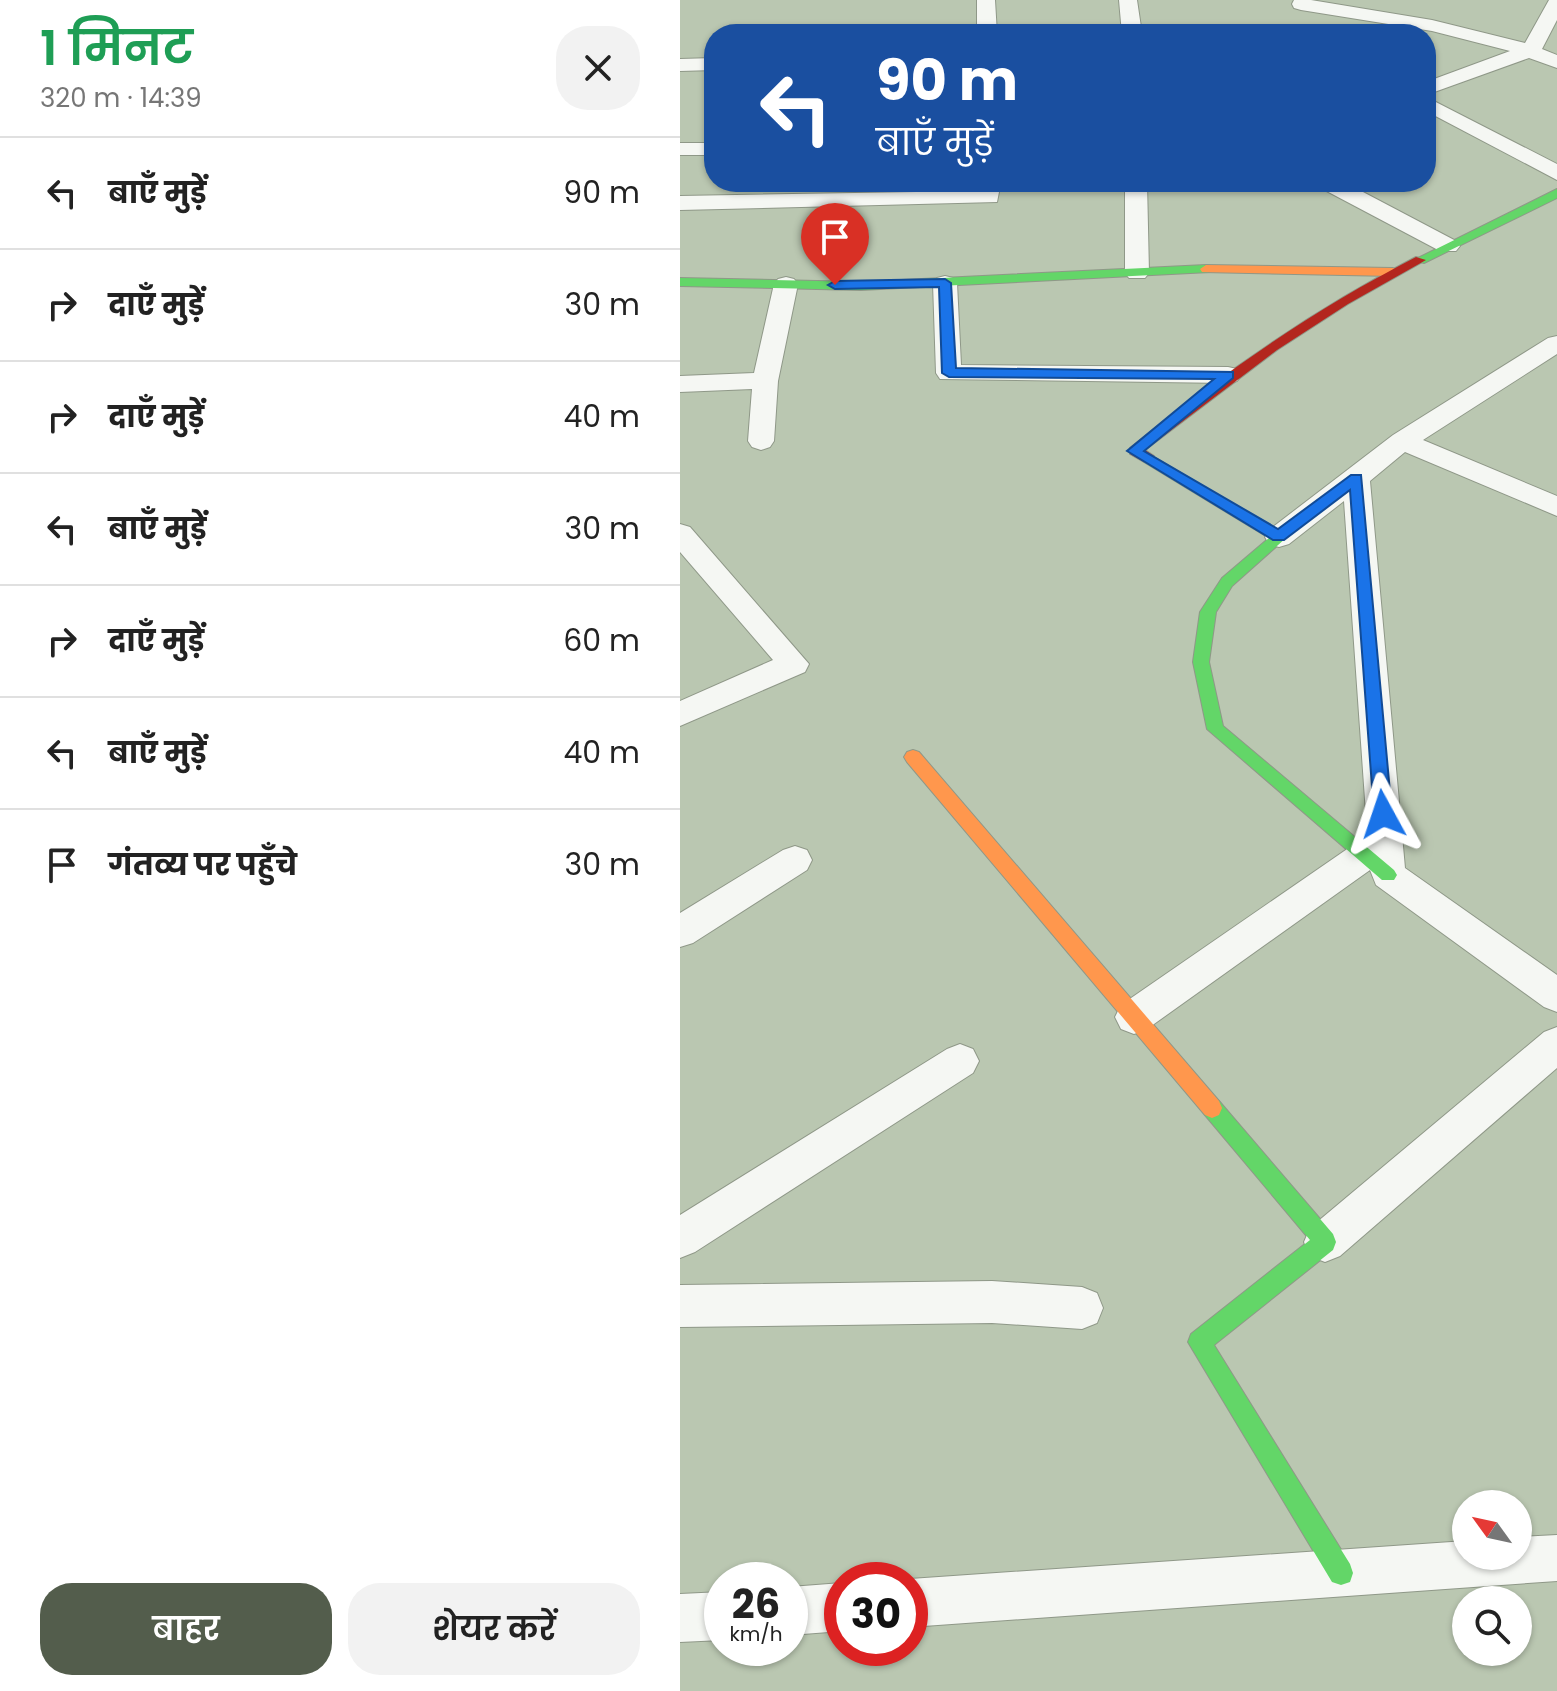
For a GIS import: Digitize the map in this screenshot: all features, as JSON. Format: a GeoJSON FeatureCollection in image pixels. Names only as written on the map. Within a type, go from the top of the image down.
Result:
{"type":"FeatureCollection","features":[{"type":"Feature","properties":{"kind":"street"},"geometry":{"type":"LineString","coordinates":[[986,0],[987,24]]}},
{"type":"Feature","properties":{"kind":"street"},"geometry":{"type":"LineString","coordinates":[[1128,0],[1131,24]]}},
{"type":"Feature","properties":{"kind":"street"},"geometry":{"type":"LineString","coordinates":[[1416,0],[1423,24]]}},
{"type":"Feature","properties":{"kind":"street"},"geometry":{"type":"LineString","coordinates":[[1436,85],[1531,50],[1557,3]]}},
{"type":"Feature","properties":{"kind":"street"},"geometry":{"type":"LineString","coordinates":[[1302,8],[1416,24]]}},
{"type":"Feature","properties":{"kind":"street"},"geometry":{"type":"LineString","coordinates":[[1436,28],[1531,50],[1557,62]]}},
{"type":"Feature","properties":{"kind":"street"},"geometry":{"type":"LineString","coordinates":[[680,65],[704,64]]}},
{"type":"Feature","properties":{"kind":"street"},"geometry":{"type":"LineString","coordinates":[[1436,108],[1557,173]]}},
{"type":"Feature","properties":{"kind":"street"},"geometry":{"type":"LineString","coordinates":[[680,149],[704,149]]}},
{"type":"Feature","properties":{"kind":"street"},"geometry":{"type":"LineString","coordinates":[[680,203],[989,197],[989,192]]}},
{"type":"Feature","properties":{"kind":"street"},"geometry":{"type":"LineString","coordinates":[[1136,192],[1137,273]]}},
{"type":"Feature","properties":{"kind":"street"},"geometry":{"type":"LineString","coordinates":[[1346,192],[1448,246]]}},
{"type":"Feature","properties":{"kind":"street"},"geometry":{"type":"LineString","coordinates":[[1279,537],[1135,451],[1228,375],[1362,288],[1557,193]]}},
{"type":"Feature","properties":{"kind":"street"},"geometry":{"type":"LineString","coordinates":[[680,282],[945,283],[1137,273],[1340,268],[1395,272]]}},
{"type":"Feature","properties":{"kind":"street"},"geometry":{"type":"LineString","coordinates":[[945,283],[949,373],[1228,375]]}},
{"type":"Feature","properties":{"kind":"street"},"geometry":{"type":"LineString","coordinates":[[761,441],[765,381],[786,284]]}},
{"type":"Feature","properties":{"kind":"street"},"geometry":{"type":"LineString","coordinates":[[1557,343],[1402,441],[1279,537],[1216,594],[1201,635],[1204,693],[1215,729],[1376,865],[1557,996]]}},
{"type":"Feature","properties":{"kind":"street"},"geometry":{"type":"LineString","coordinates":[[680,384],[765,381]]}},
{"type":"Feature","properties":{"kind":"street"},"geometry":{"type":"LineString","coordinates":[[1402,441],[1557,507]]}},
{"type":"Feature","properties":{"kind":"street"},"geometry":{"type":"LineString","coordinates":[[1356,478],[1376,865]]}},
{"type":"Feature","properties":{"kind":"street"},"geometry":{"type":"LineString","coordinates":[[680,534],[794,664],[680,714]]}},
{"type":"Feature","properties":{"kind":"street"},"geometry":{"type":"LineString","coordinates":[[913,757],[1325,1242]]}},
{"type":"Feature","properties":{"kind":"street"},"geometry":{"type":"LineString","coordinates":[[680,932],[795,860]]}},
{"type":"Feature","properties":{"kind":"street"},"geometry":{"type":"LineString","coordinates":[[1134,1017],[1376,865]]}},
{"type":"Feature","properties":{"kind":"street"},"geometry":{"type":"LineString","coordinates":[[1341,1573],[1199,1342],[1325,1242],[1557,1044]]}},
{"type":"Feature","properties":{"kind":"street"},"geometry":{"type":"LineString","coordinates":[[680,1238],[960,1061]]}},
{"type":"Feature","properties":{"kind":"street"},"geometry":{"type":"LineString","coordinates":[[680,1306],[992,1302],[1082,1308]]}},
{"type":"Feature","properties":{"kind":"street"},"geometry":{"type":"LineString","coordinates":[[928,1602],[1557,1558]]}},
{"type":"Feature","properties":{"kind":"street"},"geometry":{"type":"LineString","coordinates":[[680,1618],[704,1617]]}},
{"type":"Feature","properties":{"kind":"traffic: fast"},"geometry":{"type":"LineString","coordinates":[[1420,260],[1557,193]]}},
{"type":"Feature","properties":{"kind":"traffic: fast"},"geometry":{"type":"LineString","coordinates":[[680,282],[861,286],[1206,269]]}},
{"type":"Feature","properties":{"kind":"traffic: fast"},"geometry":{"type":"LineString","coordinates":[[1149,459],[1279,537],[1227,582],[1208,612],[1201,662],[1215,729],[1388,875]]}},
{"type":"Feature","properties":{"kind":"traffic: fast"},"geometry":{"type":"LineString","coordinates":[[1212,1108],[1325,1242],[1199,1342],[1341,1573]]}},
{"type":"Feature","properties":{"kind":"traffic: slow"},"geometry":{"type":"LineString","coordinates":[[1206,269],[1393,272]]}},
{"type":"Feature","properties":{"kind":"traffic: slow"},"geometry":{"type":"LineString","coordinates":[[913,757],[1212,1108]]}},
{"type":"Feature","properties":{"kind":"traffic: jam"},"geometry":{"type":"LineString","coordinates":[[1149,459],[1135,451],[1237,371],[1344,301],[1420,260]]}},
{"type":"Feature","properties":{"kind":"route"},"geometry":{"type":"LineString","coordinates":[[835,285],[945,283],[949,373],[1228,375],[1135,451],[1279,537],[1356,478],[1383,814]]}}]}
